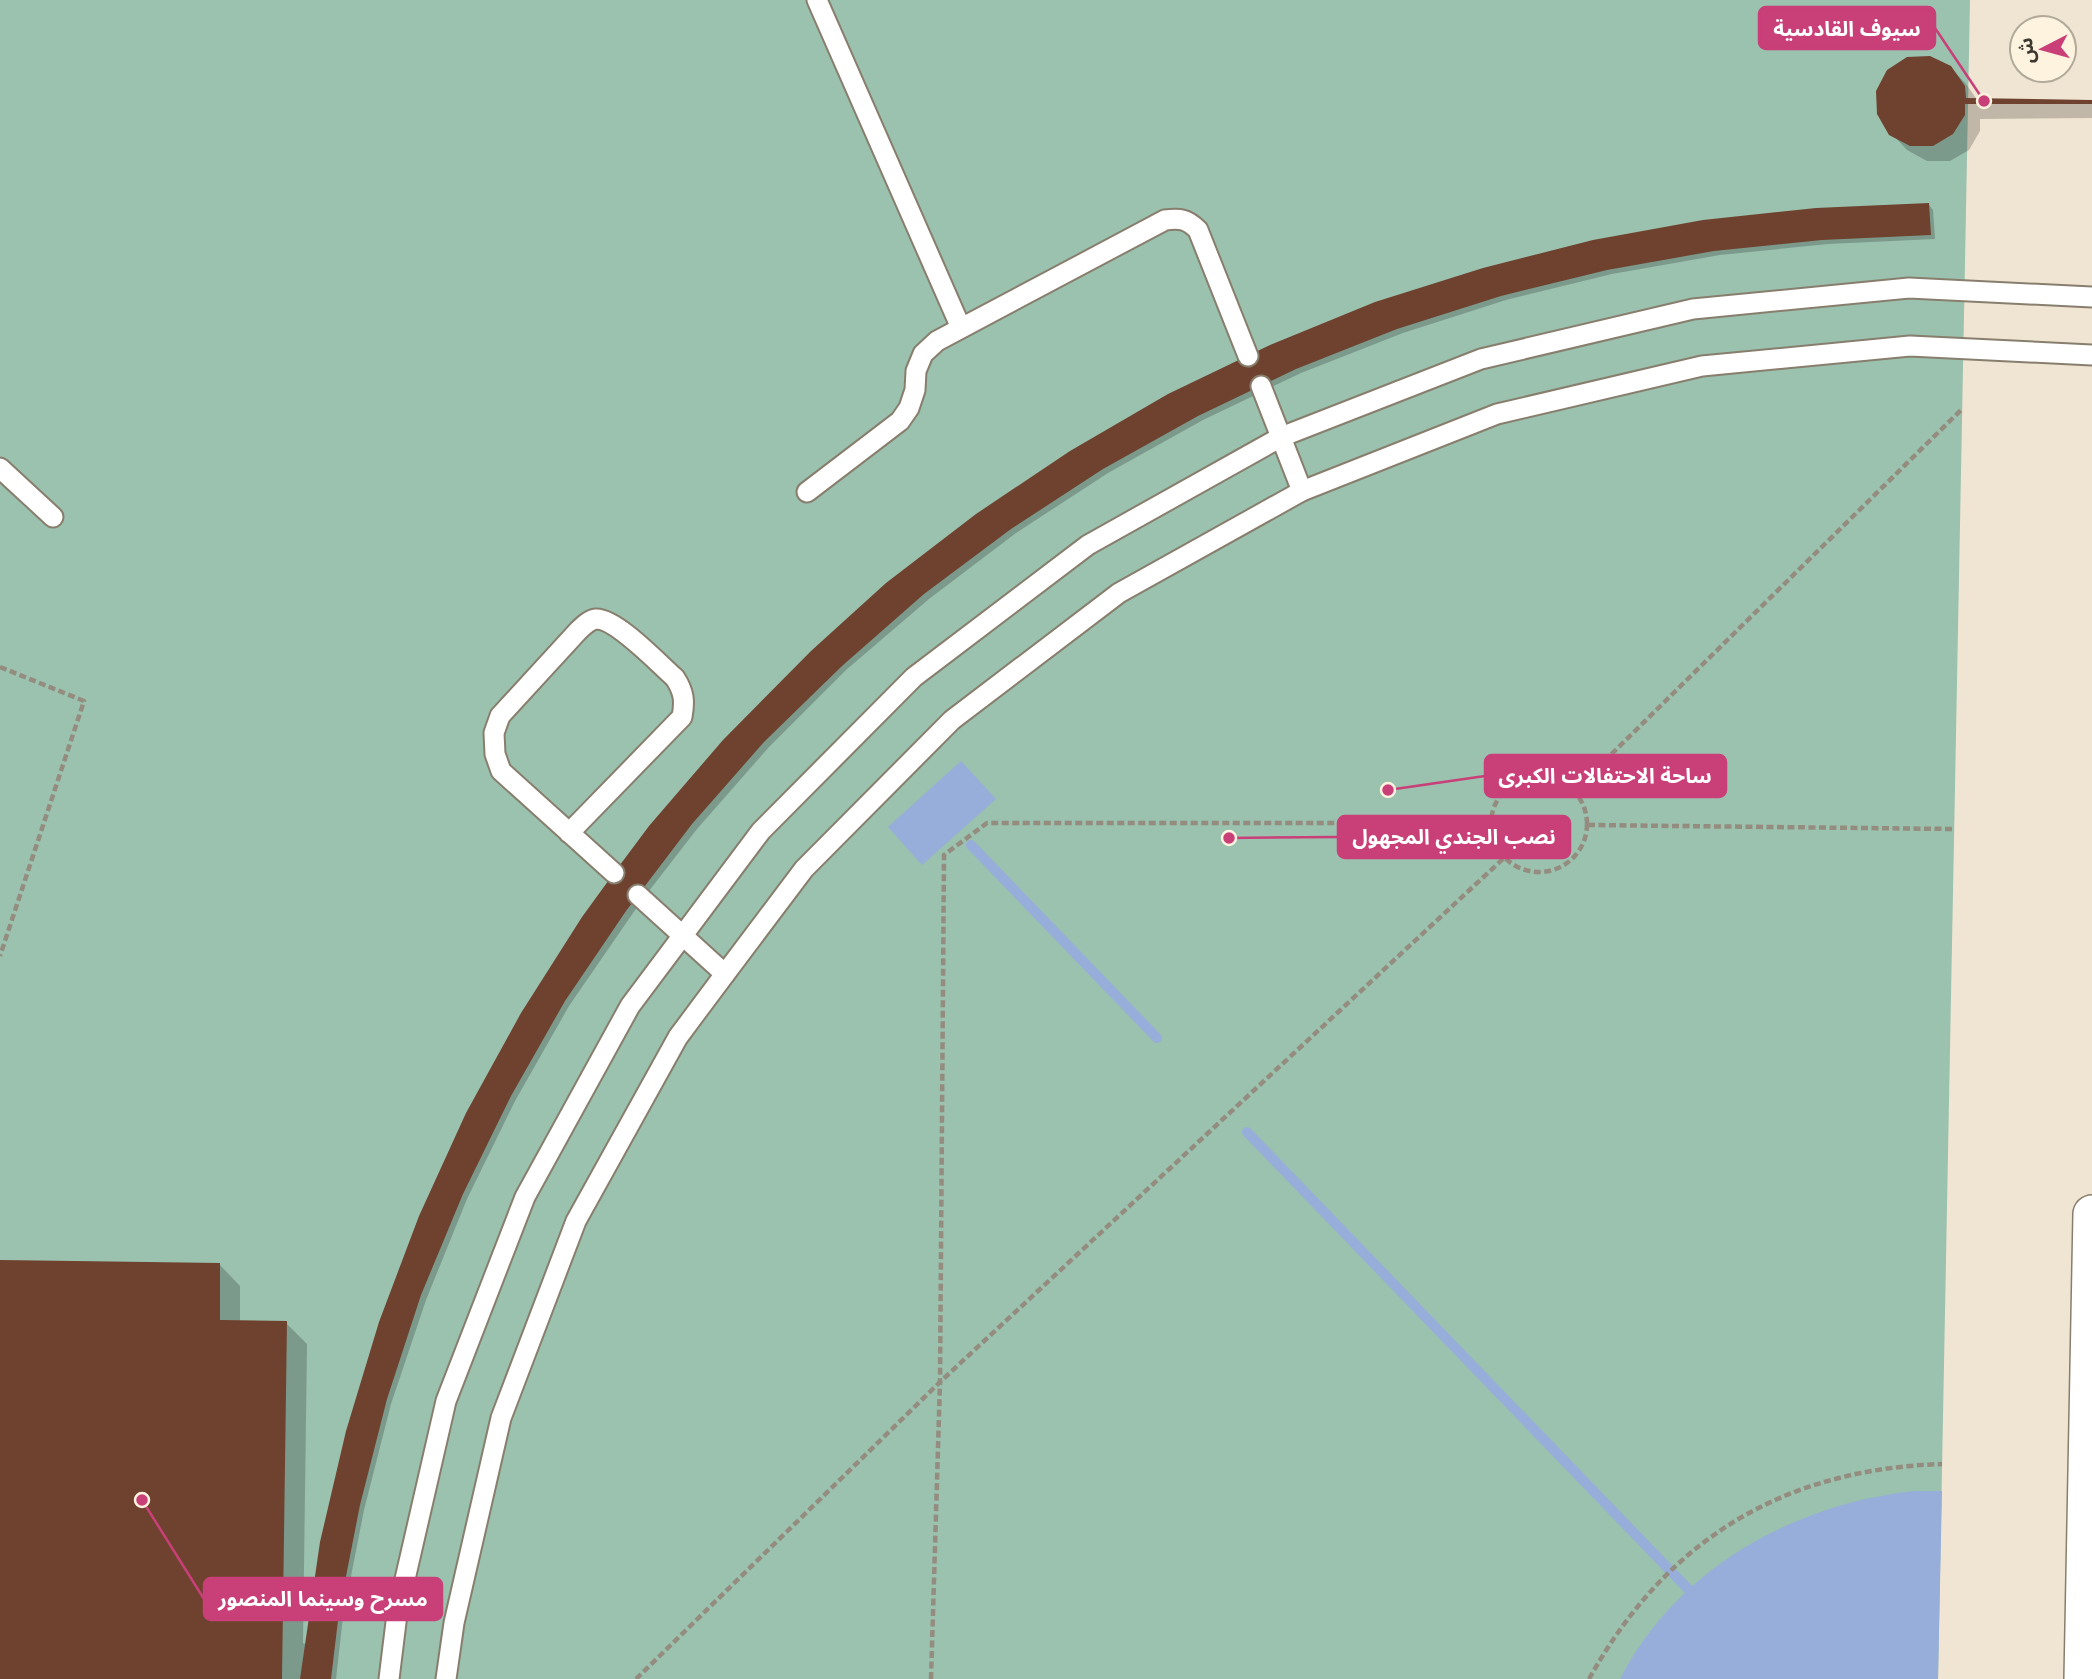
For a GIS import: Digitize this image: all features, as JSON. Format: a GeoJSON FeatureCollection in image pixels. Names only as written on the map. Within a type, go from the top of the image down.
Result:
{"type":"FeatureCollection","features":[{"type":"Feature","properties":{"kind":"street"},"geometry":{"type":"LineString","coordinates":[[2083,1679],[2092,1214]]}},
{"type":"Feature","properties":{"kind":"lane"},"geometry":{"type":"LineString","coordinates":[[817,0],[961,328]]}},
{"type":"Feature","properties":{"kind":"lane"},"geometry":{"type":"LineString","coordinates":[[807,492],[900,421],[909,408],[915,390],[916,371],[923,355],[937,341],[1165,220],[1190,221],[1198,230],[1248,356]]}},
{"type":"Feature","properties":{"kind":"lane"},"geometry":{"type":"LineString","coordinates":[[389,1679],[397,1614],[446,1401],[525,1197],[630,1006],[761,831],[915,677],[1088,545],[1281,437],[1481,359],[1693,309],[1909,288],[2092,297]]}},
{"type":"Feature","properties":{"kind":"lane"},"geometry":{"type":"LineString","coordinates":[[446,1679],[454,1623],[501,1418],[576,1222],[678,1037],[725,974],[804,869],[952,720],[1119,593],[1302,491],[1497,414],[1702,366],[1910,346],[2092,355]]}},
{"type":"Feature","properties":{"kind":"lane"},"geometry":{"type":"LineString","coordinates":[[1261,386],[1302,491]]}},
{"type":"Feature","properties":{"kind":"lane"},"geometry":{"type":"LineString","coordinates":[[0,468],[53,517]]}},
{"type":"Feature","properties":{"kind":"lane"},"geometry":{"type":"LineString","coordinates":[[569,833],[682,717],[685,702],[682,689],[675,678],[611,623],[598,619],[588,621],[500,716],[494,733],[495,754],[501,771],[569,833],[614,873]]}},
{"type":"Feature","properties":{"kind":"lane"},"geometry":{"type":"LineString","coordinates":[[638,895],[725,974]]}},
{"type":"Feature","properties":{"kind":"path"},"geometry":{"type":"LineString","coordinates":[[1574,790],[1962,408]]}},
{"type":"Feature","properties":{"kind":"path"},"geometry":{"type":"LineString","coordinates":[[0,667],[84,701],[0,956]]}},
{"type":"Feature","properties":{"kind":"path"},"geometry":{"type":"LineString","coordinates":[[1549,776],[1574,790],[1584,806],[1588,825],[1580,852],[1557,870],[1528,872],[1504,858],[1493,842],[1490,823],[1499,796],[1522,779],[1549,776]]}},
{"type":"Feature","properties":{"kind":"path"},"geometry":{"type":"LineString","coordinates":[[931,1679],[940,1382],[944,855],[987,824],[1490,823]]}},
{"type":"Feature","properties":{"kind":"path"},"geometry":{"type":"LineString","coordinates":[[1588,825],[1954,829]]}},
{"type":"Feature","properties":{"kind":"path"},"geometry":{"type":"LineString","coordinates":[[636,1679],[940,1382],[1504,858]]}},
{"type":"Feature","properties":{"kind":"path"},"geometry":{"type":"LineString","coordinates":[[1589,1679],[1623,1623],[1646,1595],[1681,1560],[1725,1527],[1784,1495],[1838,1477],[1870,1470],[1942,1464]]}},
{"type":"Feature","properties":{"kind":"green space"},"geometry":{"type":"Polygon","coordinates":[[[0,0],[1970,0],[1938,1679],[0,1679],[0,0]]]}},
{"type":"Feature","properties":{"kind":"water"},"geometry":{"type":"Polygon","coordinates":[[[961,761],[996,799],[922,865],[888,827],[961,761]]]}},
{"type":"Feature","properties":{"kind":"water"},"geometry":{"type":"Polygon","coordinates":[[[1914,1491],[1942,1491],[1938,1679],[1620,1679],[1644,1640],[1673,1605],[1706,1574],[1743,1548],[1783,1527],[1825,1510],[1869,1498],[1914,1491]]]}},
{"type":"Feature","properties":{"kind":"building"},"geometry":{"type":"Polygon","coordinates":[[[1930,56],[1951,66],[1965,86],[1966,98],[2092,100],[2092,104],[1965,104],[1965,115],[1953,134],[1933,146],[1910,146],[1889,135],[1877,114],[1876,91],[1887,70],[1907,57],[1930,56]]]}},
{"type":"Feature","properties":{"kind":"building"},"geometry":{"type":"Polygon","coordinates":[[[1929,203],[1931,235],[1822,240],[1714,251],[1607,270],[1501,296],[1397,329],[1296,369],[1198,416],[1103,469],[1011,529],[924,594],[842,666],[764,742],[692,824],[626,911],[565,1001],[511,1096],[463,1194],[421,1295],[387,1399],[360,1505],[339,1612],[331,1679],[300,1679],[320,1542],[346,1431],[379,1322],[419,1216],[466,1113],[521,1013],[582,917],[649,826],[723,740],[811,651],[886,583],[976,514],[1070,451],[1168,394],[1270,345],[1375,302],[1483,268],[1593,240],[1703,220],[1816,208],[1929,203]]]}},
{"type":"Feature","properties":{"kind":"building"},"geometry":{"type":"Polygon","coordinates":[[[0,1260],[220,1263],[220,1320],[287,1321],[282,1679],[0,1679],[0,1260]]]}},
{"type":"Feature","properties":{"kind":"waterway"},"geometry":{"type":"LineString","coordinates":[[971,845],[1157,1038]]}},
{"type":"Feature","properties":{"kind":"waterway"},"geometry":{"type":"LineString","coordinates":[[1247,1132],[1689,1590]]}},
{"type":"Feature","properties":{"kind":"place","name":"سيوف القادسية"},"geometry":{"type":"Point","coordinates":[1984,101]}},
{"type":"Feature","properties":{"kind":"place","name":"ساحة الاحتفالات الكبرى"},"geometry":{"type":"Point","coordinates":[1388,790]}},
{"type":"Feature","properties":{"kind":"place","name":"نصب الجندي المجهول"},"geometry":{"type":"Point","coordinates":[1229,838]}},
{"type":"Feature","properties":{"kind":"place","name":"مسرح وسينما المنصور"},"geometry":{"type":"Point","coordinates":[142,1500]}}]}
